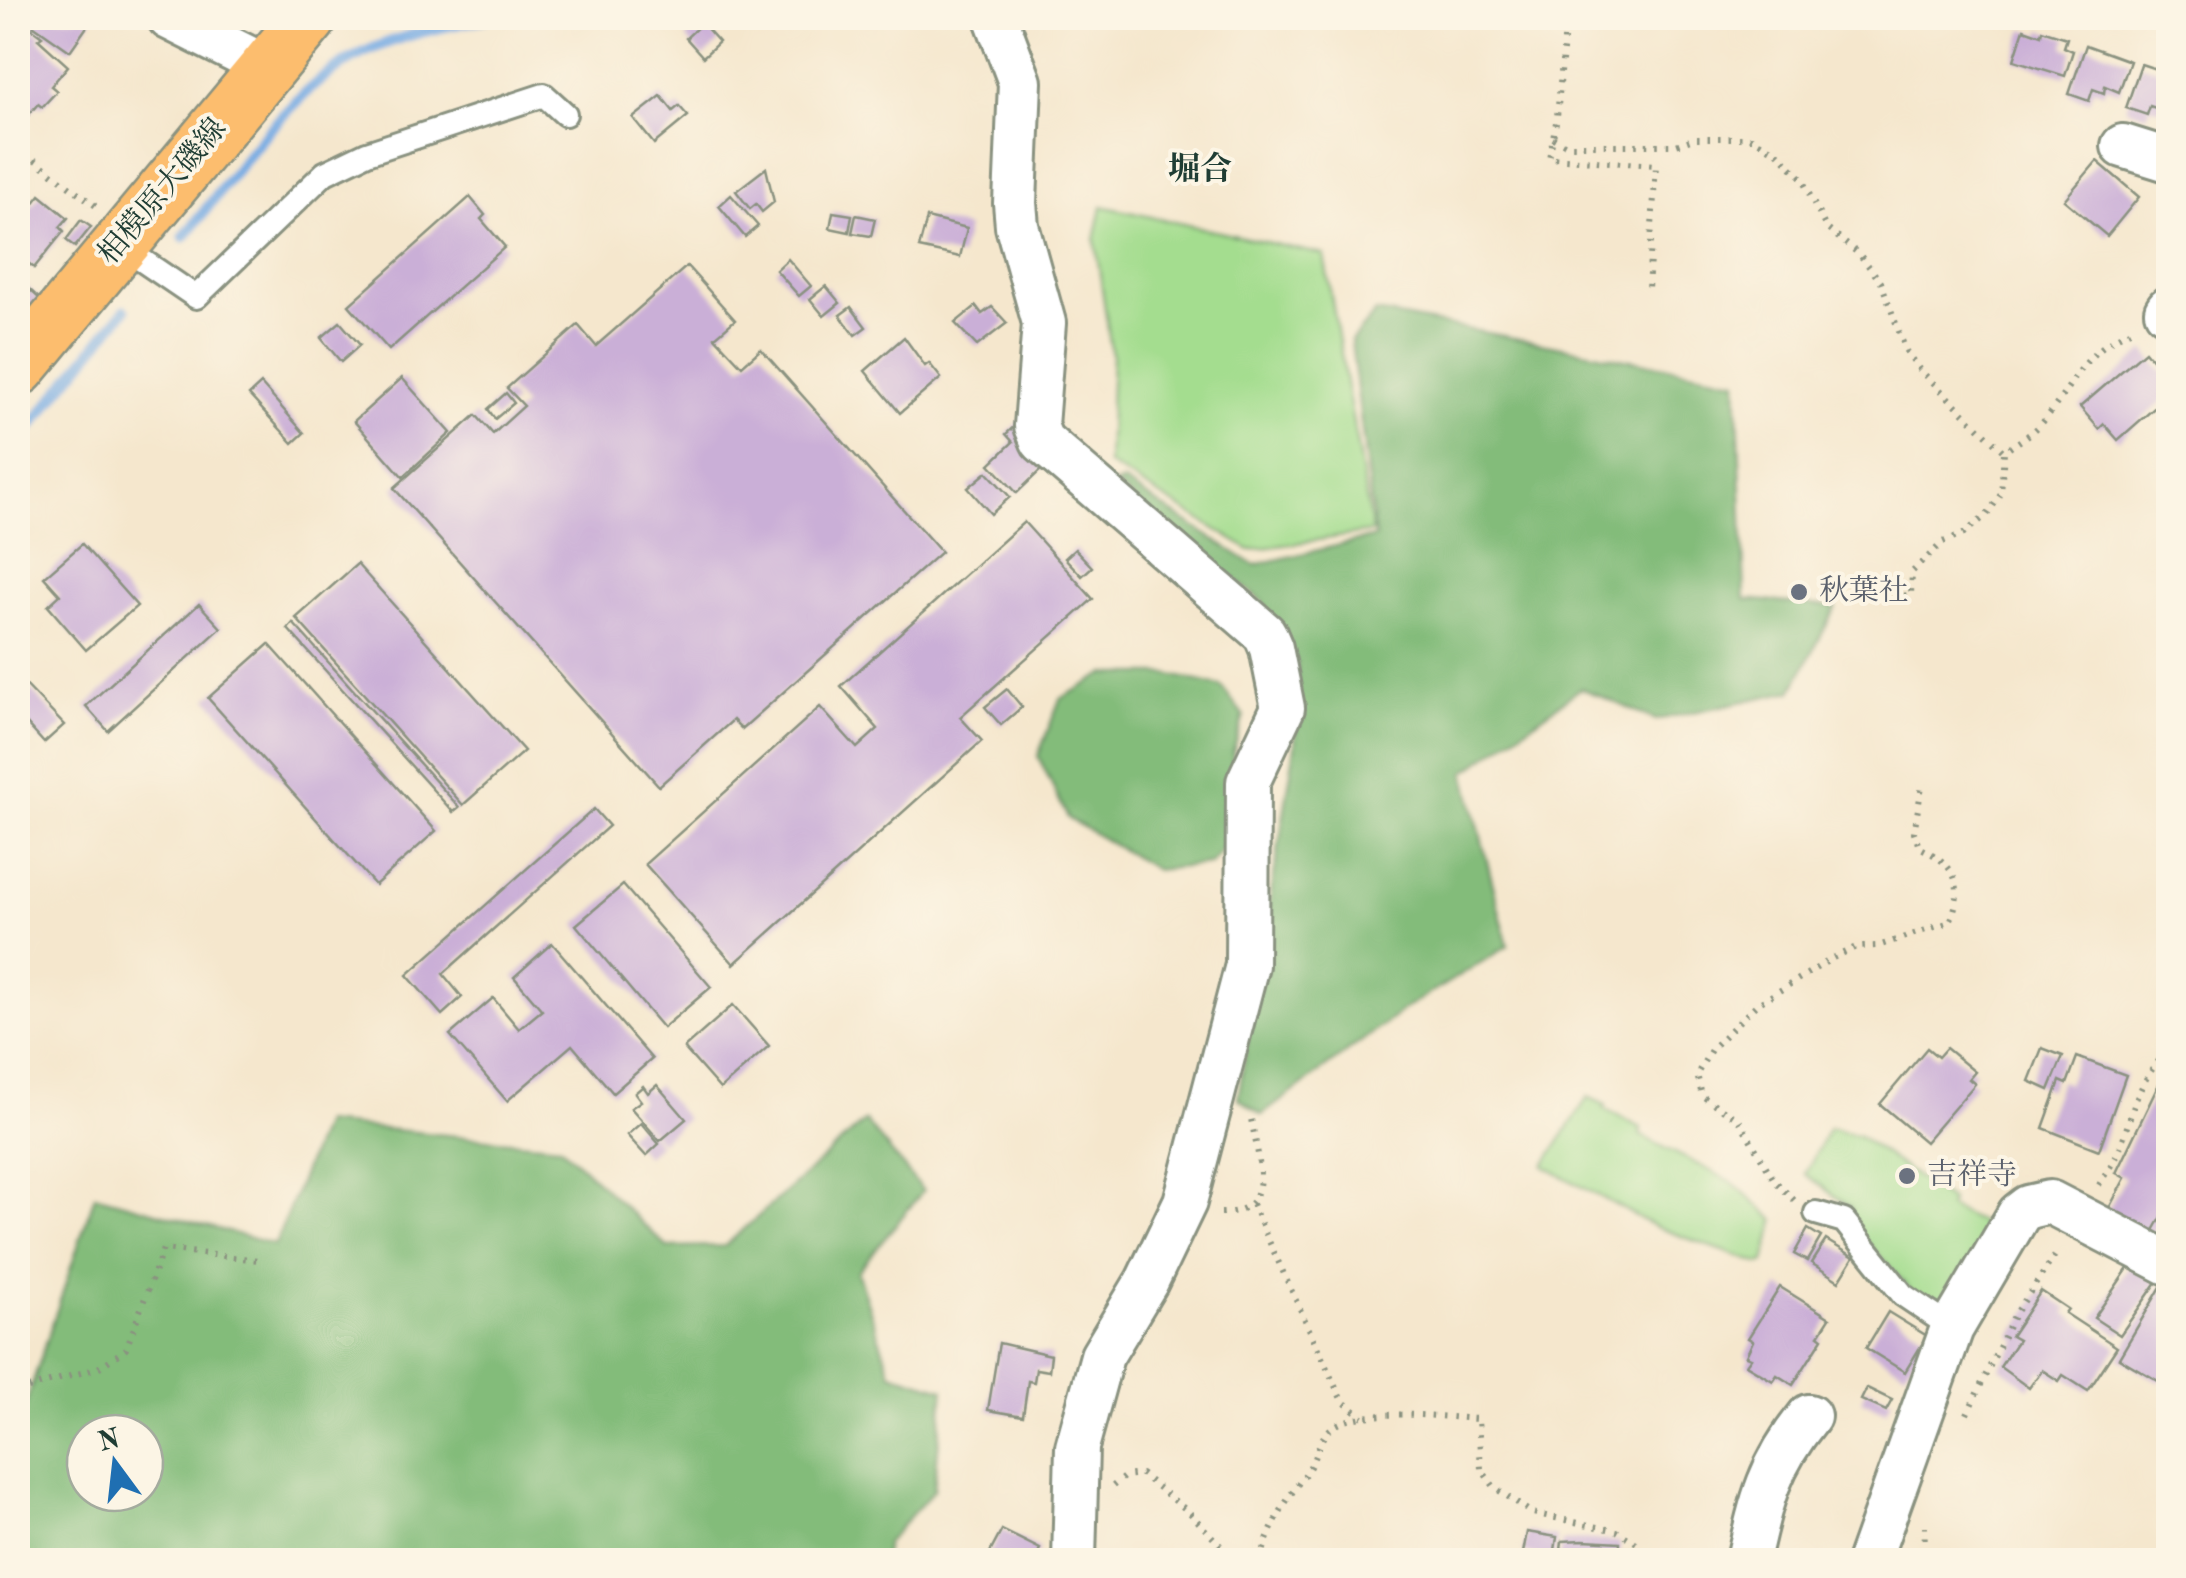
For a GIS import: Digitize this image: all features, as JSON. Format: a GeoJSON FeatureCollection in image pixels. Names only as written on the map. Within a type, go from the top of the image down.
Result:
{"type":"FeatureCollection","features":[{"type":"Feature","properties":{"kind":"main road","name":"相模原大磯線"},"geometry":{"type":"LineString","coordinates":[[18,368],[309,18]]}},
{"type":"Feature","properties":{"kind":"street"},"geometry":{"type":"LineString","coordinates":[[169,18],[267,67]]}},
{"type":"Feature","properties":{"kind":"street"},"geometry":{"type":"LineString","coordinates":[[996,18],[1020,82],[1015,203],[1017,226],[1044,323],[1036,426],[1042,441],[1265,634],[1283,708],[1248,782],[1248,965],[1186,1194],[1147,1282],[1102,1356],[1077,1447],[1074,1560]]}},
{"type":"Feature","properties":{"kind":"street"},"geometry":{"type":"LineString","coordinates":[[2124,146],[2168,160]]}},
{"type":"Feature","properties":{"kind":"street"},"geometry":{"type":"LineString","coordinates":[[1868,1560],[1952,1328],[2019,1214],[2028,1206],[2050,1202],[2168,1262]]}},
{"type":"Feature","properties":{"kind":"street"},"geometry":{"type":"LineString","coordinates":[[1748,1560],[1761,1503],[1782,1448],[1808,1416]]}},
{"type":"Feature","properties":{"kind":"lane"},"geometry":{"type":"LineString","coordinates":[[125,238],[196,298],[324,173],[368,152],[544,95],[565,114]]}},
{"type":"Feature","properties":{"kind":"lane"},"geometry":{"type":"LineString","coordinates":[[1816,1213],[1844,1221],[1903,1294],[1952,1328]]}},
{"type":"Feature","properties":{"kind":"path"},"geometry":{"type":"LineString","coordinates":[[1566,18],[1549,158],[1656,165],[1648,289]]}},
{"type":"Feature","properties":{"kind":"path"},"geometry":{"type":"LineString","coordinates":[[1554,138],[1566,145],[1676,144],[1696,138],[1752,138],[1777,152],[1801,177],[1826,228],[1859,254],[1881,282],[1906,350],[1919,368],[2004,452],[2001,494],[1987,515],[1964,533],[1943,542],[1912,572],[1911,595],[1883,597]]}},
{"type":"Feature","properties":{"kind":"path"},"geometry":{"type":"LineString","coordinates":[[18,147],[125,238]]}},
{"type":"Feature","properties":{"kind":"path"},"geometry":{"type":"LineString","coordinates":[[2004,452],[2040,426],[2085,360],[2116,337],[2154,322],[2167,310]]}},
{"type":"Feature","properties":{"kind":"path"},"geometry":{"type":"LineString","coordinates":[[2168,763],[2164,767],[2168,782]]}},
{"type":"Feature","properties":{"kind":"path"},"geometry":{"type":"LineString","coordinates":[[1816,1213],[1792,1199],[1774,1180],[1739,1120],[1702,1096],[1697,1074],[1712,1048],[1756,1005],[1833,958],[1856,947],[1878,946],[1950,922],[1957,904],[1950,868],[1942,858],[1919,847],[1914,832],[1922,786]]}},
{"type":"Feature","properties":{"kind":"path"},"geometry":{"type":"LineString","coordinates":[[1966,1417],[2014,1316],[2082,1216],[2122,1146],[2127,1122],[2147,1073],[2168,1050]]}},
{"type":"Feature","properties":{"kind":"path"},"geometry":{"type":"LineString","coordinates":[[1186,1194],[1221,1213],[1237,1213],[1252,1204],[1262,1186],[1250,1112]]}},
{"type":"Feature","properties":{"kind":"path"},"geometry":{"type":"LineString","coordinates":[[1252,1204],[1342,1401],[1364,1418]]}},
{"type":"Feature","properties":{"kind":"path"},"geometry":{"type":"LineString","coordinates":[[18,1391],[98,1368],[126,1349],[163,1249],[258,1260]]}},
{"type":"Feature","properties":{"kind":"path"},"geometry":{"type":"LineString","coordinates":[[1261,1560],[1280,1509],[1312,1465],[1328,1431],[1354,1418],[1408,1415],[1478,1419],[1480,1468],[1495,1488],[1532,1512],[1617,1531],[1640,1545],[1645,1560]]}},
{"type":"Feature","properties":{"kind":"path"},"geometry":{"type":"LineString","coordinates":[[1074,1513],[1126,1476],[1141,1474],[1190,1512],[1234,1560]]}},
{"type":"Feature","properties":{"kind":"path"},"geometry":{"type":"LineString","coordinates":[[1924,1560],[1925,1511]]}},
{"type":"Feature","properties":{"kind":"green space"},"geometry":{"type":"Polygon","coordinates":[[[1102,206],[1324,255],[1372,532],[1250,550],[1108,464],[1112,357],[1095,240],[1102,206]]]}},
{"type":"Feature","properties":{"kind":"green space"},"geometry":{"type":"Polygon","coordinates":[[[1376,312],[1737,380],[1745,599],[1836,607],[1792,691],[1656,720],[1581,688],[1465,772],[1508,946],[1406,1008],[1262,1115],[1238,1098],[1295,746],[1297,663],[1263,602],[1115,484],[1124,482],[1254,565],[1375,537],[1351,341],[1376,312]]]}},
{"type":"Feature","properties":{"kind":"green space"},"geometry":{"type":"Polygon","coordinates":[[[1105,674],[1167,674],[1221,686],[1244,716],[1233,752],[1231,838],[1210,864],[1156,870],[1068,818],[1038,756],[1060,699],[1105,674]]]}},
{"type":"Feature","properties":{"kind":"green space"},"geometry":{"type":"Polygon","coordinates":[[[1588,1097],[1641,1128],[1640,1135],[1732,1182],[1775,1220],[1765,1262],[1760,1264],[1656,1227],[1544,1166],[1588,1097]]]}},
{"type":"Feature","properties":{"kind":"green space"},"geometry":{"type":"Polygon","coordinates":[[[865,1121],[923,1191],[857,1272],[891,1373],[944,1389],[934,1490],[886,1543],[883,1560],[18,1560],[18,1427],[95,1195],[275,1245],[323,1123],[560,1146],[667,1247],[725,1246],[865,1121]]]}},
{"type":"Feature","properties":{"kind":"green space"},"geometry":{"type":"Polygon","coordinates":[[[1829,1128],[1859,1136],[1951,1201],[1949,1207],[1982,1223],[1984,1242],[1945,1306],[1932,1301],[1927,1308],[1844,1217],[1851,1208],[1805,1174],[1829,1128]]]}},
{"type":"Feature","properties":{"kind":"building"},"geometry":{"type":"Polygon","coordinates":[[[18,18],[42,36],[38,39],[68,66],[51,86],[57,91],[24,120],[18,114],[18,18]]]}},
{"type":"Feature","properties":{"kind":"building"},"geometry":{"type":"Polygon","coordinates":[[[34,18],[93,18],[70,51],[30,23],[34,18]]]}},
{"type":"Feature","properties":{"kind":"building"},"geometry":{"type":"Polygon","coordinates":[[[702,23],[719,42],[703,57],[686,38],[702,23]]]}},
{"type":"Feature","properties":{"kind":"building"},"geometry":{"type":"Polygon","coordinates":[[[2024,29],[2067,38],[2064,47],[2073,51],[2065,76],[2014,60],[2024,29]]]}},
{"type":"Feature","properties":{"kind":"building"},"geometry":{"type":"Polygon","coordinates":[[[2086,45],[2130,61],[2119,92],[2105,86],[2104,93],[2093,89],[2089,101],[2069,94],[2086,45]]]}},
{"type":"Feature","properties":{"kind":"building"},"geometry":{"type":"Polygon","coordinates":[[[2141,64],[2168,73],[2168,112],[2150,106],[2147,115],[2126,108],[2141,64]]]}},
{"type":"Feature","properties":{"kind":"building"},"geometry":{"type":"Polygon","coordinates":[[[661,96],[673,111],[679,106],[688,116],[654,144],[633,118],[661,96]]]}},
{"type":"Feature","properties":{"kind":"building"},"geometry":{"type":"Polygon","coordinates":[[[2097,161],[2139,197],[2107,236],[2064,200],[2097,161]]]}},
{"type":"Feature","properties":{"kind":"building"},"geometry":{"type":"Polygon","coordinates":[[[766,168],[774,202],[762,212],[756,204],[750,209],[736,191],[766,168]]]}},
{"type":"Feature","properties":{"kind":"building"},"geometry":{"type":"Polygon","coordinates":[[[40,195],[68,218],[60,227],[64,231],[34,268],[18,254],[18,223],[40,195]]]}},
{"type":"Feature","properties":{"kind":"building"},"geometry":{"type":"Polygon","coordinates":[[[731,195],[758,226],[745,237],[719,206],[731,195]]]}},
{"type":"Feature","properties":{"kind":"building"},"geometry":{"type":"Polygon","coordinates":[[[470,197],[485,215],[481,219],[505,247],[389,350],[349,305],[470,197]]]}},
{"type":"Feature","properties":{"kind":"building"},"geometry":{"type":"Polygon","coordinates":[[[833,212],[852,215],[849,232],[830,228],[833,212]]]}},
{"type":"Feature","properties":{"kind":"building"},"geometry":{"type":"Polygon","coordinates":[[[856,215],[875,219],[871,236],[852,233],[856,215]]]}},
{"type":"Feature","properties":{"kind":"building"},"geometry":{"type":"Polygon","coordinates":[[[927,218],[967,228],[960,257],[919,248],[927,218]]]}},
{"type":"Feature","properties":{"kind":"building"},"geometry":{"type":"Polygon","coordinates":[[[81,220],[91,227],[75,247],[66,240],[81,220]]]}},
{"type":"Feature","properties":{"kind":"building"},"geometry":{"type":"Polygon","coordinates":[[[788,259],[811,286],[799,296],[776,270],[788,259]]]}},
{"type":"Feature","properties":{"kind":"building"},"geometry":{"type":"Polygon","coordinates":[[[687,266],[735,320],[715,337],[742,366],[761,349],[941,552],[742,729],[733,720],[659,786],[394,488],[476,415],[493,434],[524,406],[507,388],[578,325],[596,346],[687,266]]]}},
{"type":"Feature","properties":{"kind":"building"},"geometry":{"type":"Polygon","coordinates":[[[18,279],[40,299],[18,325],[18,279]]]}},
{"type":"Feature","properties":{"kind":"building"},"geometry":{"type":"Polygon","coordinates":[[[826,286],[840,303],[824,316],[810,299],[826,286]]]}},
{"type":"Feature","properties":{"kind":"building"},"geometry":{"type":"Polygon","coordinates":[[[976,306],[982,314],[992,307],[1007,323],[977,346],[955,323],[976,306]]]}},
{"type":"Feature","properties":{"kind":"building"},"geometry":{"type":"Polygon","coordinates":[[[851,307],[866,327],[855,335],[840,315],[851,307]]]}},
{"type":"Feature","properties":{"kind":"building"},"geometry":{"type":"Polygon","coordinates":[[[340,322],[360,345],[341,362],[321,338],[340,322]]]}},
{"type":"Feature","properties":{"kind":"building"},"geometry":{"type":"Polygon","coordinates":[[[904,337],[925,366],[929,363],[941,378],[900,413],[865,371],[904,337]]]}},
{"type":"Feature","properties":{"kind":"building"},"geometry":{"type":"Polygon","coordinates":[[[2145,351],[2168,379],[2168,396],[2118,440],[2104,424],[2099,429],[2080,407],[2145,351]]]}},
{"type":"Feature","properties":{"kind":"building"},"geometry":{"type":"Polygon","coordinates":[[[402,378],[451,433],[403,477],[354,421],[402,378]]]}},
{"type":"Feature","properties":{"kind":"building"},"geometry":{"type":"Polygon","coordinates":[[[261,384],[304,433],[293,443],[249,395],[261,384]]]}},
{"type":"Feature","properties":{"kind":"building"},"geometry":{"type":"Polygon","coordinates":[[[506,393],[514,403],[495,419],[488,409],[506,393]]]}},
{"type":"Feature","properties":{"kind":"building"},"geometry":{"type":"Polygon","coordinates":[[[1023,418],[1047,464],[1017,493],[990,464],[1013,442],[1006,434],[1023,418]]]}},
{"type":"Feature","properties":{"kind":"building"},"geometry":{"type":"Polygon","coordinates":[[[987,472],[1010,497],[991,514],[968,488],[987,472]]]}},
{"type":"Feature","properties":{"kind":"building"},"geometry":{"type":"Polygon","coordinates":[[[1024,522],[1093,599],[960,717],[982,741],[734,964],[645,864],[820,707],[857,748],[878,729],[841,686],[1024,522]]]}},
{"type":"Feature","properties":{"kind":"building"},"geometry":{"type":"Polygon","coordinates":[[[82,544],[137,606],[86,650],[48,606],[60,595],[44,577],[82,544]]]}},
{"type":"Feature","properties":{"kind":"building"},"geometry":{"type":"Polygon","coordinates":[[[1075,549],[1092,567],[1082,576],[1065,558],[1075,549]]]}},
{"type":"Feature","properties":{"kind":"building"},"geometry":{"type":"Polygon","coordinates":[[[357,564],[524,751],[463,805],[296,618],[357,564]]]}},
{"type":"Feature","properties":{"kind":"building"},"geometry":{"type":"Polygon","coordinates":[[[199,604],[221,628],[108,731],[86,706],[199,604]]]}},
{"type":"Feature","properties":{"kind":"building"},"geometry":{"type":"Polygon","coordinates":[[[293,623],[459,807],[453,812],[288,629],[293,623]]]}},
{"type":"Feature","properties":{"kind":"building"},"geometry":{"type":"Polygon","coordinates":[[[269,644],[436,831],[375,885],[208,698],[269,644]]]}},
{"type":"Feature","properties":{"kind":"building"},"geometry":{"type":"Polygon","coordinates":[[[22,681],[64,725],[44,743],[18,714],[18,685],[22,681]]]}},
{"type":"Feature","properties":{"kind":"building"},"geometry":{"type":"Polygon","coordinates":[[[1007,689],[1022,707],[1001,725],[985,707],[1007,689]]]}},
{"type":"Feature","properties":{"kind":"building"},"geometry":{"type":"Polygon","coordinates":[[[594,809],[609,826],[443,974],[462,997],[442,1015],[407,975],[594,809]]]}},
{"type":"Feature","properties":{"kind":"building"},"geometry":{"type":"Polygon","coordinates":[[[623,885],[711,987],[663,1028],[576,925],[623,885]]]}},
{"type":"Feature","properties":{"kind":"building"},"geometry":{"type":"Polygon","coordinates":[[[552,943],[652,1059],[613,1093],[572,1045],[507,1101],[450,1035],[493,998],[519,1029],[542,1010],[514,977],[552,943]]]}},
{"type":"Feature","properties":{"kind":"building"},"geometry":{"type":"Polygon","coordinates":[[[733,1005],[769,1046],[720,1089],[684,1048],[733,1005]]]}},
{"type":"Feature","properties":{"kind":"building"},"geometry":{"type":"Polygon","coordinates":[[[1927,1048],[1938,1057],[1946,1048],[1975,1072],[1969,1079],[1975,1084],[1925,1142],[1880,1104],[1927,1048]]]}},
{"type":"Feature","properties":{"kind":"building"},"geometry":{"type":"Polygon","coordinates":[[[2042,1048],[2063,1056],[2049,1090],[2029,1081],[2042,1048]]]}},
{"type":"Feature","properties":{"kind":"building"},"geometry":{"type":"Polygon","coordinates":[[[2077,1057],[2126,1075],[2099,1150],[2043,1128],[2060,1081],[2067,1084],[2077,1057]]]}},
{"type":"Feature","properties":{"kind":"building"},"geometry":{"type":"Polygon","coordinates":[[[2168,1065],[2168,1206],[2148,1241],[2106,1214],[2125,1178],[2116,1173],[2168,1065]]]}},
{"type":"Feature","properties":{"kind":"building"},"geometry":{"type":"Polygon","coordinates":[[[657,1085],[686,1119],[660,1141],[631,1108],[641,1101],[635,1093],[643,1086],[648,1093],[657,1085]]]}},
{"type":"Feature","properties":{"kind":"building"},"geometry":{"type":"Polygon","coordinates":[[[641,1123],[659,1144],[646,1156],[627,1135],[641,1123]]]}},
{"type":"Feature","properties":{"kind":"building"},"geometry":{"type":"Polygon","coordinates":[[[1808,1229],[1821,1237],[1807,1261],[1794,1254],[1808,1229]]]}},
{"type":"Feature","properties":{"kind":"building"},"geometry":{"type":"Polygon","coordinates":[[[1826,1240],[1854,1257],[1839,1281],[1811,1263],[1826,1240]]]}},
{"type":"Feature","properties":{"kind":"building"},"geometry":{"type":"Polygon","coordinates":[[[2131,1264],[2157,1282],[2120,1335],[2094,1318],[2131,1264]]]}},
{"type":"Feature","properties":{"kind":"building"},"geometry":{"type":"Polygon","coordinates":[[[2162,1285],[2168,1289],[2168,1368],[2160,1382],[2119,1358],[2162,1285]]]}},
{"type":"Feature","properties":{"kind":"building"},"geometry":{"type":"Polygon","coordinates":[[[1780,1287],[1830,1318],[1819,1335],[1823,1338],[1793,1385],[1777,1375],[1773,1381],[1746,1365],[1753,1341],[1748,1338],[1780,1287]]]}},
{"type":"Feature","properties":{"kind":"building"},"geometry":{"type":"Polygon","coordinates":[[[2041,1291],[2068,1309],[2065,1313],[2117,1347],[2088,1391],[2063,1375],[2059,1381],[2042,1370],[2029,1388],[2000,1367],[2018,1340],[2011,1336],[2041,1291]]]}},
{"type":"Feature","properties":{"kind":"building"},"geometry":{"type":"Polygon","coordinates":[[[1888,1312],[1927,1336],[1905,1372],[1866,1348],[1888,1312]]]}},
{"type":"Feature","properties":{"kind":"building"},"geometry":{"type":"Polygon","coordinates":[[[999,1343],[1051,1355],[1049,1371],[1036,1369],[1034,1382],[1028,1381],[1023,1416],[988,1410],[999,1343]]]}},
{"type":"Feature","properties":{"kind":"building"},"geometry":{"type":"Polygon","coordinates":[[[1867,1388],[1892,1400],[1886,1411],[1861,1400],[1867,1388]]]}},
{"type":"Feature","properties":{"kind":"building"},"geometry":{"type":"Polygon","coordinates":[[[1002,1530],[1040,1549],[1034,1560],[986,1560],[1002,1530]]]}},
{"type":"Feature","properties":{"kind":"building"},"geometry":{"type":"Polygon","coordinates":[[[1527,1532],[1557,1537],[1554,1557],[1523,1553],[1527,1532]]]}},
{"type":"Feature","properties":{"kind":"building"},"geometry":{"type":"Polygon","coordinates":[[[1562,1541],[1620,1542],[1619,1560],[1560,1560],[1562,1541]]]}},
{"type":"Feature","properties":{"kind":"waterway"},"geometry":{"type":"LineString","coordinates":[[184,237],[276,122],[340,66],[392,41],[486,18]]}},
{"type":"Feature","properties":{"kind":"waterway"},"geometry":{"type":"LineString","coordinates":[[18,442],[125,310]]}},
{"type":"Feature","properties":{"kind":"place","name":"秋葉社"},"geometry":{"type":"Point","coordinates":[1799,592]}},
{"type":"Feature","properties":{"kind":"place","name":"吉祥寺"},"geometry":{"type":"Point","coordinates":[1907,1176]}},
{"type":"Feature","properties":{"kind":"district","name":"堀合"},"geometry":{"type":"Point","coordinates":[1200,171]}}]}
